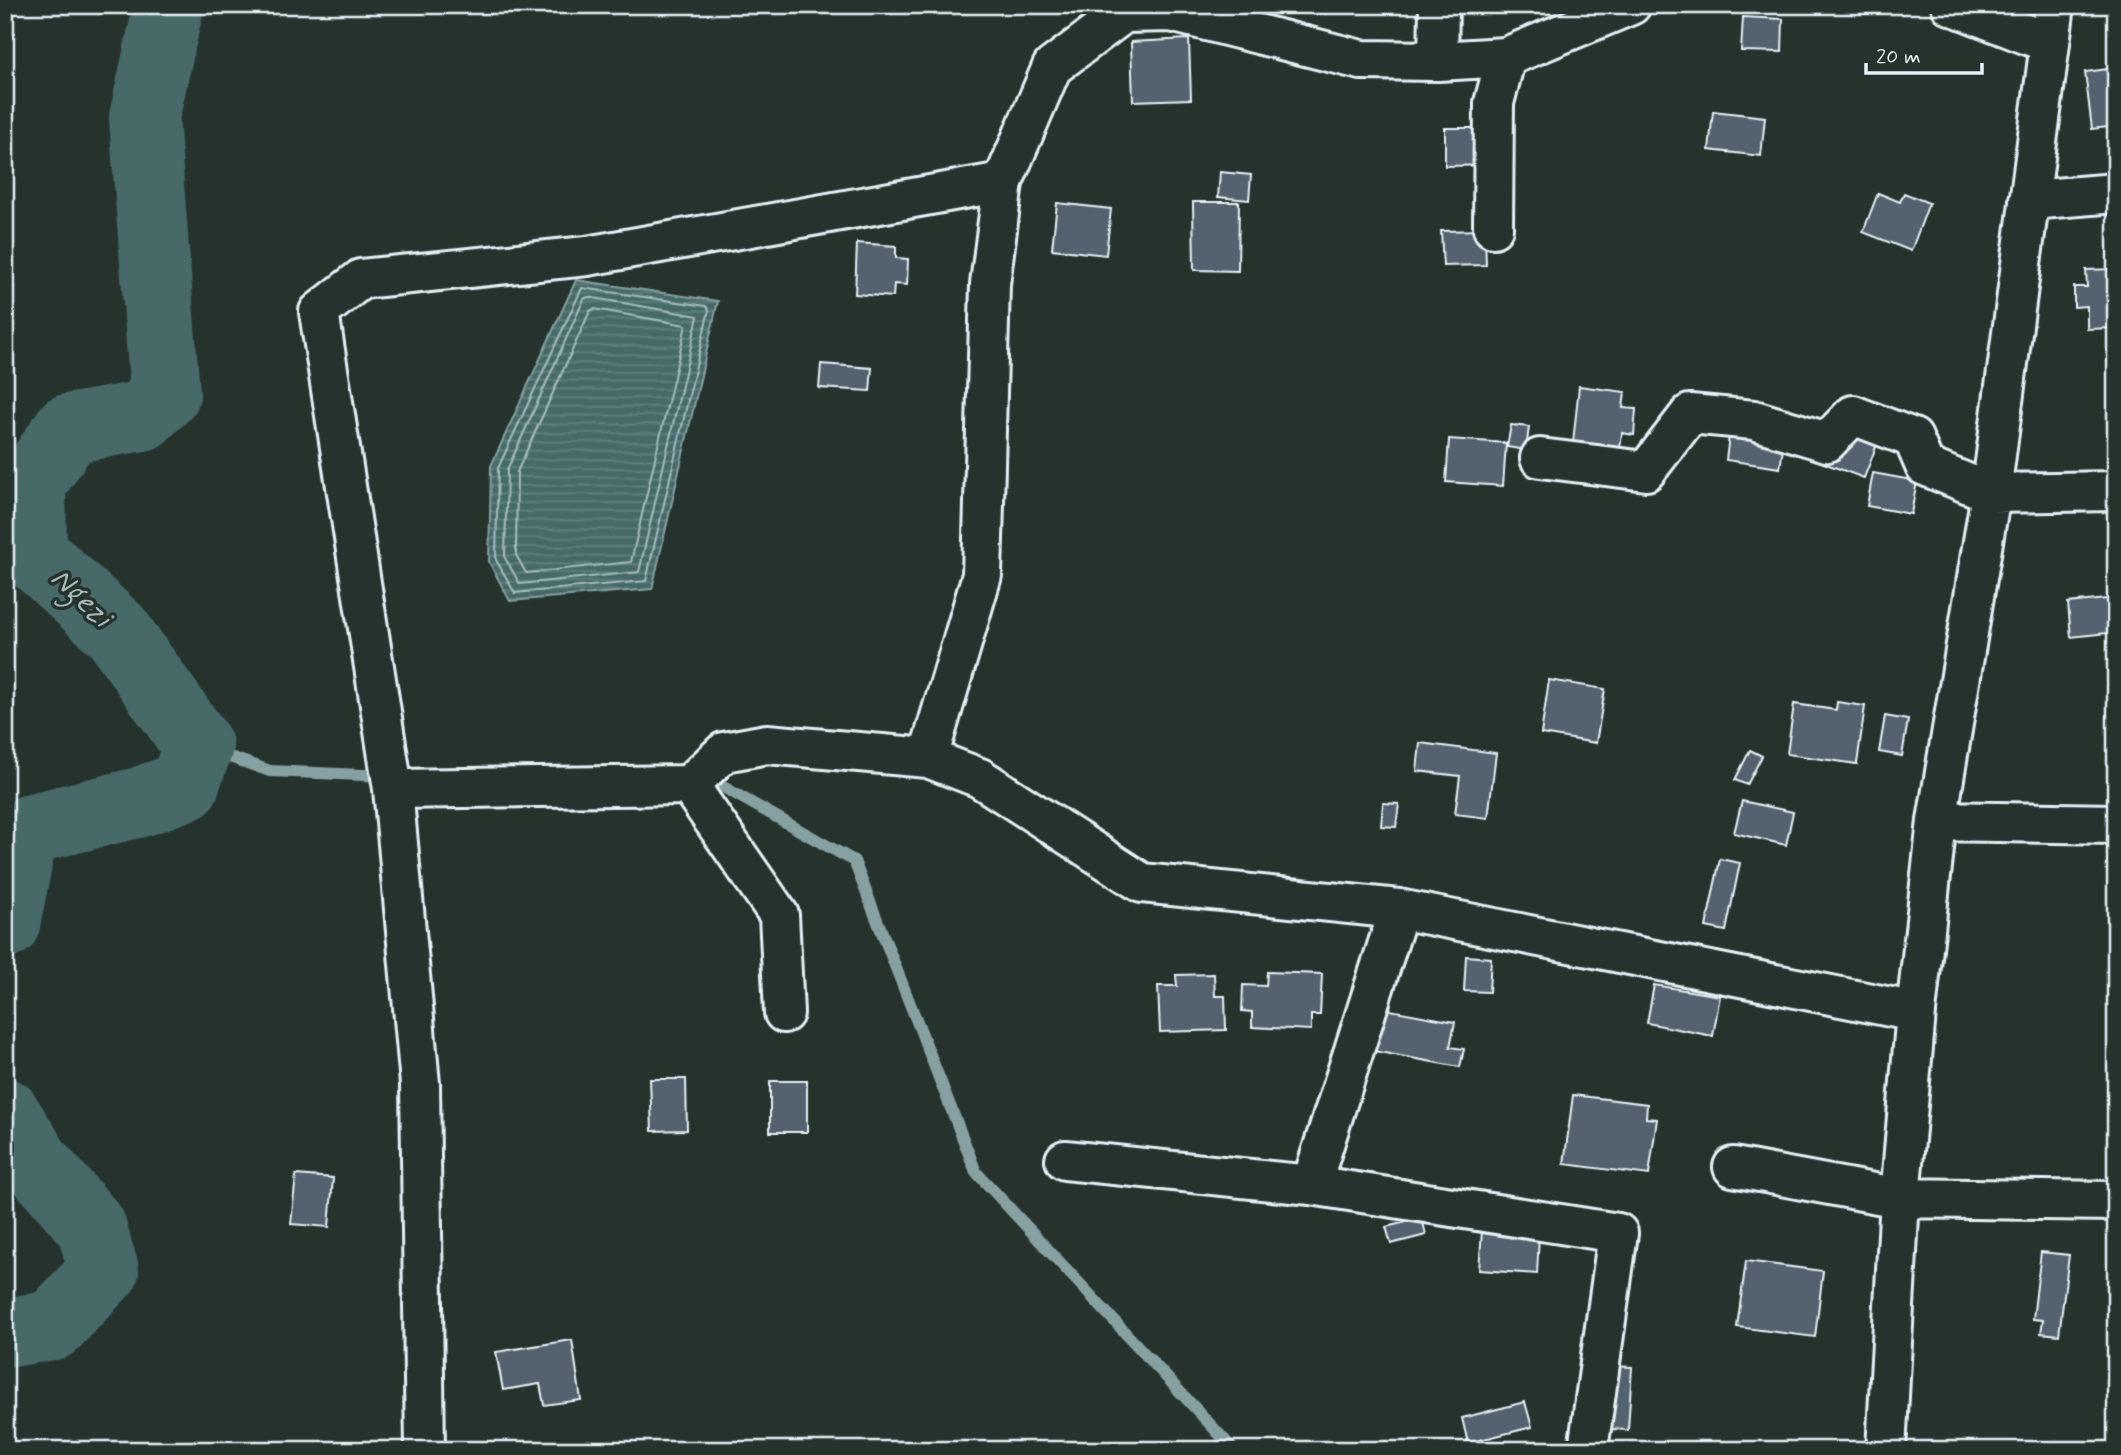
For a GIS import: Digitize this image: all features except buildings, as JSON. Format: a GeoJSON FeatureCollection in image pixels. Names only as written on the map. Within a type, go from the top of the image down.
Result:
{"type":"FeatureCollection","features":[{"type":"Feature","properties":{"kind":"street"},"geometry":{"type":"LineString","coordinates":[[1438,61],[1439,5]]}},
{"type":"Feature","properties":{"kind":"street"},"geometry":{"type":"LineString","coordinates":[[928,758],[982,575],[990,284],[1003,182],[1052,67],[1121,9],[1171,12],[1361,60],[1438,61],[1506,57],[1631,5]]}},
{"type":"Feature","properties":{"kind":"street"},"geometry":{"type":"LineString","coordinates":[[1951,5],[2049,43]]}},
{"type":"Feature","properties":{"kind":"street"},"geometry":{"type":"LineString","coordinates":[[1886,1450],[1900,1198],[1916,1012],[1937,821],[1991,493],[2055,5]]}},
{"type":"Feature","properties":{"kind":"street"},"geometry":{"type":"LineString","coordinates":[[1493,228],[1494,103],[1506,57]]}},
{"type":"Feature","properties":{"kind":"street"},"geometry":{"type":"LineString","coordinates":[[425,1450],[420,1084],[393,789],[319,312],[361,279],[587,256],[1003,182]]}},
{"type":"Feature","properties":{"kind":"street"},"geometry":{"type":"LineString","coordinates":[[2029,200],[2116,193]]}},
{"type":"Feature","properties":{"kind":"street"},"geometry":{"type":"LineString","coordinates":[[1540,458],[1646,471],[1690,414],[1754,420],[1827,442],[1853,415],[1913,438],[1925,467],[1991,493],[2116,491]]}},
{"type":"Feature","properties":{"kind":"street"},"geometry":{"type":"LineString","coordinates":[[393,789],[689,785],[724,752],[768,744],[928,758],[980,778],[1142,883],[1399,909],[1916,1012]]}},
{"type":"Feature","properties":{"kind":"street"},"geometry":{"type":"LineString","coordinates":[[689,785],[779,915],[784,1013]]}},
{"type":"Feature","properties":{"kind":"street"},"geometry":{"type":"LineString","coordinates":[[1937,821],[2116,824]]}},
{"type":"Feature","properties":{"kind":"street"},"geometry":{"type":"LineString","coordinates":[[1311,1185],[1399,909]]}},
{"type":"Feature","properties":{"kind":"street"},"geometry":{"type":"LineString","coordinates":[[1065,1160],[1311,1185],[1618,1233],[1588,1450]]}},
{"type":"Feature","properties":{"kind":"street"},"geometry":{"type":"LineString","coordinates":[[1733,1167],[1900,1198],[2116,1201]]}},
{"type":"Feature","properties":{"kind":"water"},"geometry":{"type":"Polygon","coordinates":[[[576,280],[718,301],[652,589],[510,601],[489,562],[491,466],[576,280]]]}},
{"type":"Feature","properties":{"kind":"waterway","name":"Ngezi"},"geometry":{"type":"LineString","coordinates":[[5,924],[20,848],[33,828],[140,802],[184,786],[198,746],[117,631],[32,553],[31,484],[68,429],[142,416],[165,394],[144,118],[169,5]]}},
{"type":"Feature","properties":{"kind":"waterway"},"geometry":{"type":"LineString","coordinates":[[198,746],[270,771],[386,776]]}},
{"type":"Feature","properties":{"kind":"waterway"},"geometry":{"type":"LineString","coordinates":[[704,776],[854,861],[976,1172],[1234,1450]]}},
{"type":"Feature","properties":{"kind":"waterway","name":"Ngezi"},"geometry":{"type":"LineString","coordinates":[[5,1113],[37,1164],[91,1226],[104,1271],[53,1325],[5,1333]]}}]}
